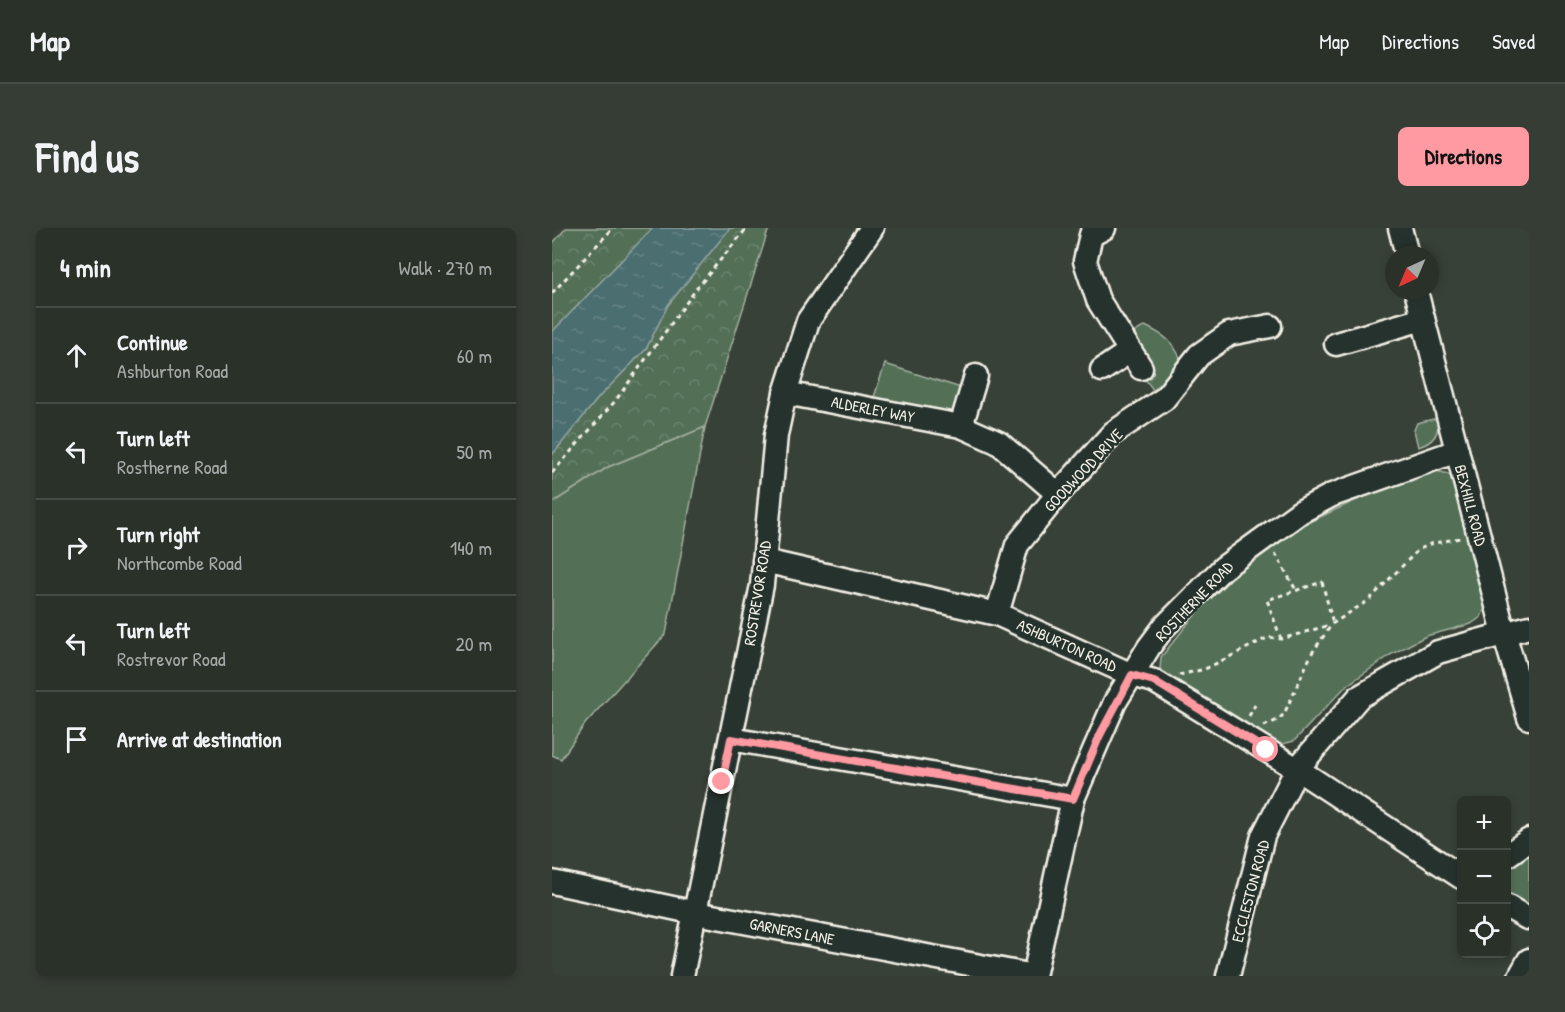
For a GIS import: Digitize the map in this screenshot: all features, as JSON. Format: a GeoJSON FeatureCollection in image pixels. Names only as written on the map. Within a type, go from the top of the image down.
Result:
{"type":"FeatureCollection","features":[{"type":"Feature","properties":{"kind":"street","name":"ROSTREVOR ROAD"},"geometry":{"type":"LineString","coordinates":[[682,976],[762,585],[776,435],[785,393],[808,321],[872,228]]}},
{"type":"Feature","properties":{"kind":"street"},"geometry":{"type":"LineString","coordinates":[[1102,370],[1135,360],[1098,300],[1084,261],[1091,235],[1104,228]]}},
{"type":"Feature","properties":{"kind":"street"},"geometry":{"type":"LineString","coordinates":[[1400,228],[1405,246]]}},
{"type":"Feature","properties":{"kind":"street","name":"BEXHILL ROAD"},"geometry":{"type":"LineString","coordinates":[[1418,300],[1504,633],[1529,718]]}},
{"type":"Feature","properties":{"kind":"street"},"geometry":{"type":"LineString","coordinates":[[1336,344],[1423,319]]}},
{"type":"Feature","properties":{"kind":"street","name":"GOODWOOD DRIVE"},"geometry":{"type":"LineString","coordinates":[[997,614],[1017,545],[1058,494],[1113,433],[1164,399],[1199,355],[1228,334],[1270,326]]}},
{"type":"Feature","properties":{"kind":"street"},"geometry":{"type":"LineString","coordinates":[[960,426],[976,376]]}},
{"type":"Feature","properties":{"kind":"street","name":"ALDERLEY WAY"},"geometry":{"type":"LineString","coordinates":[[785,393],[960,426],[999,443],[1058,494]]}},
{"type":"Feature","properties":{"kind":"street","name":"ROSTHERNE ROAD"},"geometry":{"type":"LineString","coordinates":[[1034,976],[1073,799],[1105,724],[1149,647],[1179,611],[1223,568],[1300,512],[1332,495],[1457,451]]}},
{"type":"Feature","properties":{"kind":"street","name":"ASHBURTON ROAD"},"geometry":{"type":"LineString","coordinates":[[764,561],[997,614],[1132,675],[1154,681],[1297,770],[1457,874]]}},
{"type":"Feature","properties":{"kind":"street","name":"ECCLESTON ROAD"},"geometry":{"type":"LineString","coordinates":[[1228,976],[1263,836],[1297,770],[1359,698],[1438,652],[1529,627]]}},
{"type":"Feature","properties":{"kind":"street"},"geometry":{"type":"LineString","coordinates":[[731,739],[1073,799]]}},
{"type":"Feature","properties":{"kind":"street"},"geometry":{"type":"LineString","coordinates":[[1511,853],[1529,840]]}},
{"type":"Feature","properties":{"kind":"street","name":"GARNERS LANE"},"geometry":{"type":"LineString","coordinates":[[552,882],[696,913],[1034,976]]}},
{"type":"Feature","properties":{"kind":"street"},"geometry":{"type":"LineString","coordinates":[[1511,909],[1527,918]]}},
{"type":"Feature","properties":{"kind":"street"},"geometry":{"type":"LineString","coordinates":[[1520,976],[1529,960]]}},
{"type":"Feature","properties":{"kind":"path"},"geometry":{"type":"LineString","coordinates":[[552,293],[613,228]]}},
{"type":"Feature","properties":{"kind":"path"},"geometry":{"type":"LineString","coordinates":[[552,473],[616,400],[697,288],[747,228]]}},
{"type":"Feature","properties":{"kind":"path"},"geometry":{"type":"LineString","coordinates":[[1154,681],[1205,669],[1269,637],[1281,639],[1332,624],[1369,600],[1418,550],[1430,544],[1480,535]]}},
{"type":"Feature","properties":{"kind":"path"},"geometry":{"type":"LineString","coordinates":[[1266,536],[1296,590]]}},
{"type":"Feature","properties":{"kind":"path"},"geometry":{"type":"LineString","coordinates":[[1251,741],[1263,726],[1278,720],[1284,714],[1312,653],[1332,624],[1322,582],[1267,600],[1281,639]]}},
{"type":"Feature","properties":{"kind":"green space"},"geometry":{"type":"Polygon","coordinates":[[[566,228],[653,228],[552,332],[552,244],[566,228]]]}},
{"type":"Feature","properties":{"kind":"green space"},"geometry":{"type":"Polygon","coordinates":[[[730,228],[769,228],[705,427],[608,467],[552,503],[552,455],[599,397],[646,349],[668,305],[730,228]]]}},
{"type":"Feature","properties":{"kind":"green space"},"geometry":{"type":"Polygon","coordinates":[[[1145,326],[1167,339],[1181,360],[1168,378],[1154,391],[1141,374],[1130,335],[1145,326]]]}},
{"type":"Feature","properties":{"kind":"green space"},"geometry":{"type":"Polygon","coordinates":[[[885,364],[961,388],[949,419],[872,403],[885,364]]]}},
{"type":"Feature","properties":{"kind":"green space"},"geometry":{"type":"Polygon","coordinates":[[[1438,418],[1437,433],[1428,443],[1418,447],[1414,430],[1417,423],[1438,418]]]}},
{"type":"Feature","properties":{"kind":"green space"},"geometry":{"type":"Polygon","coordinates":[[[705,427],[666,634],[585,724],[561,759],[552,755],[552,503],[608,467],[705,427]]]}},
{"type":"Feature","properties":{"kind":"green space"},"geometry":{"type":"Polygon","coordinates":[[[1437,471],[1448,474],[1456,483],[1487,603],[1481,617],[1471,624],[1426,636],[1392,654],[1346,686],[1294,741],[1271,747],[1169,683],[1160,670],[1161,657],[1199,610],[1236,574],[1305,524],[1378,490],[1437,471]]]}},
{"type":"Feature","properties":{"kind":"green space"},"geometry":{"type":"Polygon","coordinates":[[[1529,846],[1529,918],[1511,900],[1511,858],[1529,846]]]}},
{"type":"Feature","properties":{"kind":"water"},"geometry":{"type":"Polygon","coordinates":[[[653,228],[730,228],[668,305],[646,349],[599,397],[552,455],[552,332],[653,228]]]}},
{"type":"Feature","properties":{"kind":"route"},"geometry":{"type":"LineString","coordinates":[[722,782],[731,739],[1073,799],[1115,702],[1132,675],[1154,681],[1266,750]]}}]}
